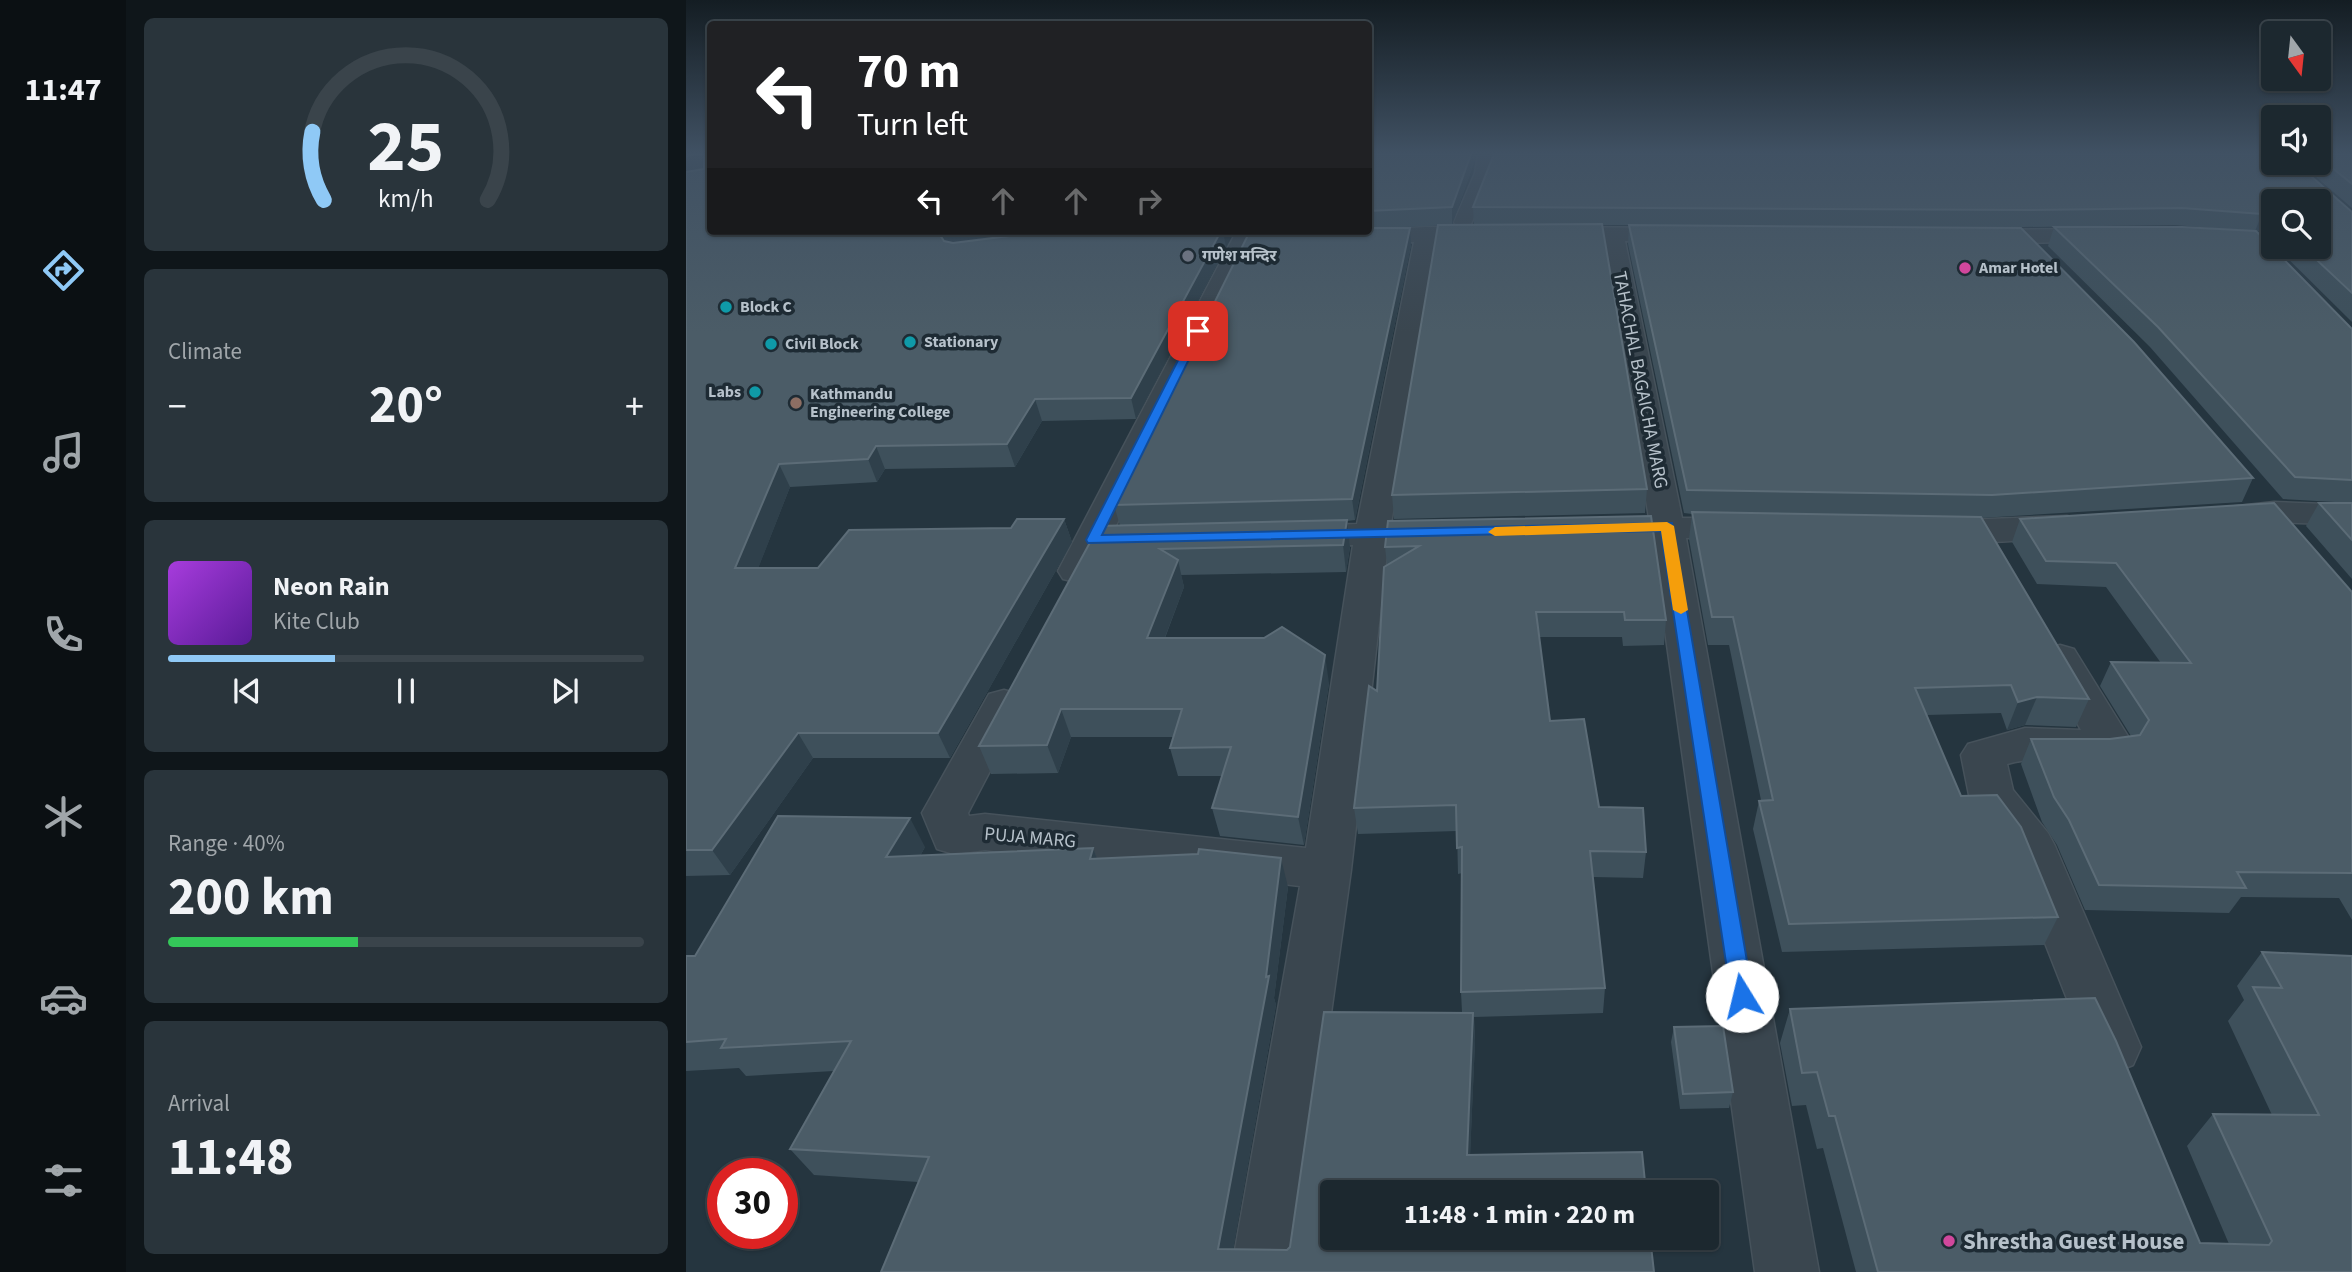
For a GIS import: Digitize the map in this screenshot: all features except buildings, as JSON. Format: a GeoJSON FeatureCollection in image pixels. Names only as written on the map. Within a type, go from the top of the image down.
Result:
{"type":"FeatureCollection","features":[{"type":"Feature","properties":{"kind":"street"},"geometry":{"type":"LineString","coordinates":[[1263,1272],[1327,870],[1372,535],[1427,234]]}},
{"type":"Feature","properties":{"kind":"street","name":"TAHACHAL BAGAICHA MARG"},"geometry":{"type":"LineString","coordinates":[[1613,234],[1667,526],[1787,1272]]}},
{"type":"Feature","properties":{"kind":"street"},"geometry":{"type":"LineString","coordinates":[[1336,236],[1695,235]]}},
{"type":"Feature","properties":{"kind":"street"},"geometry":{"type":"LineString","coordinates":[[1955,237],[2128,235]]}},
{"type":"Feature","properties":{"kind":"street"},"geometry":{"type":"LineString","coordinates":[[2189,236],[2261,246]]}},
{"type":"Feature","properties":{"kind":"street"},"geometry":{"type":"LineString","coordinates":[[2023,237],[2052,267]]}},
{"type":"Feature","properties":{"kind":"street"},"geometry":{"type":"LineString","coordinates":[[1054,611],[1107,540],[1244,238]]}},
{"type":"Feature","properties":{"kind":"street"},"geometry":{"type":"LineString","coordinates":[[2205,517],[2265,502],[2352,515]]}},
{"type":"Feature","properties":{"kind":"street"},"geometry":{"type":"LineString","coordinates":[[2265,502],[2300,544]]}},
{"type":"Feature","properties":{"kind":"street"},"geometry":{"type":"LineString","coordinates":[[1902,530],[1996,549],[2095,524]]}},
{"type":"Feature","properties":{"kind":"street"},"geometry":{"type":"LineString","coordinates":[[1573,529],[1667,526],[1778,528]]}},
{"type":"Feature","properties":{"kind":"street"},"geometry":{"type":"LineString","coordinates":[[1261,537],[1466,532]]}},
{"type":"Feature","properties":{"kind":"street"},"geometry":{"type":"LineString","coordinates":[[2042,626],[2112,746],[2025,743],[1983,755],[1992,795],[2031,846],[2132,1091]]}},
{"type":"Feature","properties":{"kind":"street","name":"PUJA MARG"},"geometry":{"type":"LineString","coordinates":[[1022,670],[945,813],[954,836],[985,832],[1327,870]]}},
{"type":"Feature","properties":{"kind":"lane"},"geometry":{"type":"LineString","coordinates":[[1464,222],[1467,213]]}},
{"type":"Feature","properties":{"kind":"slow traffic"},"geometry":{"type":"LineString","coordinates":[[1495,532],[1667,526],[1681,610]]}},
{"type":"Feature","properties":{"kind":"place","name":"गणेश मन्दिर"},"geometry":{"type":"Point","coordinates":[1188,256]}},
{"type":"Feature","properties":{"kind":"place","name":"Amar Hotel"},"geometry":{"type":"Point","coordinates":[1965,268]}},
{"type":"Feature","properties":{"kind":"place","name":"Block C"},"geometry":{"type":"Point","coordinates":[726,307]}},
{"type":"Feature","properties":{"kind":"place","name":"Stationary"},"geometry":{"type":"Point","coordinates":[910,342]}},
{"type":"Feature","properties":{"kind":"place","name":"Civil Block"},"geometry":{"type":"Point","coordinates":[771,344]}},
{"type":"Feature","properties":{"kind":"place","name":"Labs"},"geometry":{"type":"Point","coordinates":[755,392]}},
{"type":"Feature","properties":{"kind":"place","name":"Kathmandu Engineering College"},"geometry":{"type":"Point","coordinates":[796,403]}},
{"type":"Feature","properties":{"kind":"place","name":"Shrestha Guest House"},"geometry":{"type":"Point","coordinates":[1949,1241]}},
{"type":"Feature","properties":{"kind":"route"},"geometry":{"type":"LineString","coordinates":[[1198,331],[1093,540],[1667,526],[1742,996]]}}]}
